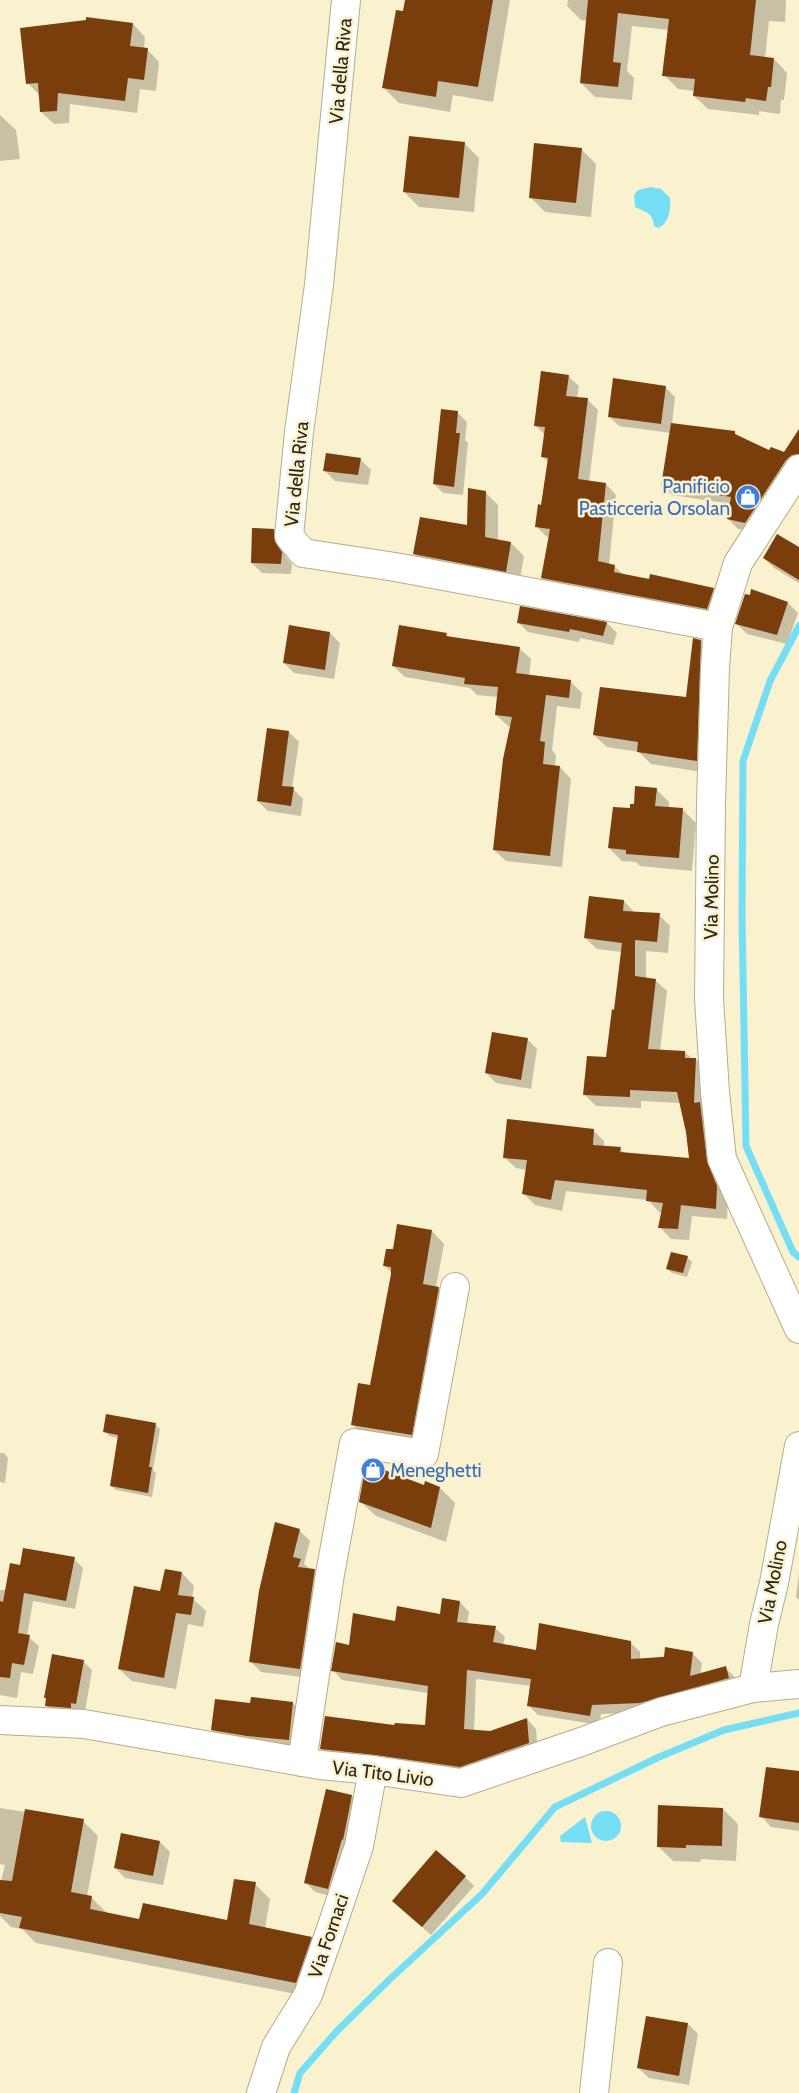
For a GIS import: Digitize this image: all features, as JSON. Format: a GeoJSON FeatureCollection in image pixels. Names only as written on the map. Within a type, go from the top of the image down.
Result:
{"type":"FeatureCollection","features":[{"type":"Feature","properties":{"kind":"street","name":"Via della Riva"},"geometry":{"type":"LineString","coordinates":[[346,0],[319,286],[299,432],[289,536],[303,553],[718,627]]}},
{"type":"Feature","properties":{"kind":"street","name":"Via Molino"},"geometry":{"type":"LineString","coordinates":[[799,469],[738,563],[718,627],[711,803],[712,893],[709,999],[715,1092],[722,1159],[799,1329]]}},
{"type":"Feature","properties":{"kind":"street"},"geometry":{"type":"LineString","coordinates":[[302,1762],[330,1574],[354,1443],[424,1454],[455,1287]]}},
{"type":"Feature","properties":{"kind":"street","name":"Via Molino"},"geometry":{"type":"LineString","coordinates":[[753,1688],[799,1446]]}},
{"type":"Feature","properties":{"kind":"street","name":"Via Tito Livio"},"geometry":{"type":"LineString","coordinates":[[0,1720],[84,1724],[302,1762],[461,1783],[662,1712],[753,1688],[799,1684]]}},
{"type":"Feature","properties":{"kind":"street","name":"Via Fornaci"},"geometry":{"type":"LineString","coordinates":[[261,2093],[276,2047],[308,1995],[327,1941],[359,1846],[374,1770]]}},
{"type":"Feature","properties":{"kind":"street"},"geometry":{"type":"LineString","coordinates":[[594,2093],[608,1963]]}},
{"type":"Feature","properties":{"kind":"water"},"geometry":{"type":"Polygon","coordinates":[[[651,187],[661,189],[670,198],[670,211],[667,220],[658,228],[654,226],[652,218],[648,213],[635,207],[634,195],[638,190],[651,187]]]}},
{"type":"Feature","properties":{"kind":"water"},"geometry":{"type":"Polygon","coordinates":[[[606,1811],[616,1816],[621,1826],[616,1836],[606,1841],[596,1836],[591,1826],[596,1816],[606,1811]]]}},
{"type":"Feature","properties":{"kind":"water"},"geometry":{"type":"Polygon","coordinates":[[[585,1817],[592,1843],[561,1842],[560,1836],[585,1817]]]}},
{"type":"Feature","properties":{"kind":"building"},"geometry":{"type":"Polygon","coordinates":[[[405,0],[493,0],[478,87],[438,81],[436,97],[382,88],[396,10],[403,11],[405,0]]]}},
{"type":"Feature","properties":{"kind":"building"},"geometry":{"type":"Polygon","coordinates":[[[588,0],[756,0],[750,55],[774,58],[771,87],[768,87],[766,101],[746,98],[745,102],[693,96],[695,79],[662,76],[669,19],[618,13],[613,62],[621,63],[618,87],[580,83],[588,0]]]}},
{"type":"Feature","properties":{"kind":"building"},"geometry":{"type":"Polygon","coordinates":[[[86,17],[133,23],[130,46],[148,48],[144,80],[128,78],[125,101],[58,93],[57,111],[40,112],[38,83],[26,84],[20,28],[86,20],[86,17]]]}},
{"type":"Feature","properties":{"kind":"building"},"geometry":{"type":"Polygon","coordinates":[[[409,136],[465,142],[459,198],[403,192],[409,136]]]}},
{"type":"Feature","properties":{"kind":"building"},"geometry":{"type":"Polygon","coordinates":[[[534,143],[582,148],[576,203],[529,198],[534,143]]]}},
{"type":"Feature","properties":{"kind":"building"},"geometry":{"type":"Polygon","coordinates":[[[541,371],[569,375],[566,396],[588,398],[578,479],[606,483],[598,561],[615,565],[614,572],[649,579],[650,574],[714,588],[707,609],[541,578],[550,529],[535,527],[538,504],[541,505],[548,458],[541,457],[545,427],[534,426],[541,371]]]}},
{"type":"Feature","properties":{"kind":"building"},"geometry":{"type":"Polygon","coordinates":[[[613,378],[666,386],[661,424],[608,417],[613,378]]]}},
{"type":"Feature","properties":{"kind":"building"},"geometry":{"type":"Polygon","coordinates":[[[441,409],[458,411],[456,433],[460,433],[454,487],[433,484],[441,409]]]}},
{"type":"Feature","properties":{"kind":"building"},"geometry":{"type":"Polygon","coordinates":[[[671,423],[735,431],[735,434],[769,450],[771,447],[784,452],[799,429],[799,454],[792,455],[786,460],[745,523],[727,519],[731,497],[661,486],[671,423]]]}},
{"type":"Feature","properties":{"kind":"building"},"geometry":{"type":"Polygon","coordinates":[[[326,453],[361,458],[358,475],[323,471],[326,453]]]}},
{"type":"Feature","properties":{"kind":"building"},"geometry":{"type":"Polygon","coordinates":[[[468,488],[486,491],[485,537],[511,542],[506,572],[413,554],[420,517],[467,525],[468,488]]]}},
{"type":"Feature","properties":{"kind":"building"},"geometry":{"type":"Polygon","coordinates":[[[252,528],[274,529],[277,545],[282,552],[281,564],[251,563],[252,528]]]}},
{"type":"Feature","properties":{"kind":"building"},"geometry":{"type":"Polygon","coordinates":[[[777,534],[799,547],[799,580],[763,558],[777,534]]]}},
{"type":"Feature","properties":{"kind":"building"},"geometry":{"type":"Polygon","coordinates":[[[751,589],[788,602],[777,635],[735,624],[745,594],[750,595],[751,589]]]}},
{"type":"Feature","properties":{"kind":"building"},"geometry":{"type":"Polygon","coordinates":[[[520,606],[607,622],[603,636],[570,629],[569,632],[517,623],[520,606]]]}},
{"type":"Feature","properties":{"kind":"building"},"geometry":{"type":"Polygon","coordinates":[[[289,625],[330,632],[325,670],[283,663],[289,625]]]}},
{"type":"Feature","properties":{"kind":"building"},"geometry":{"type":"Polygon","coordinates":[[[399,625],[447,633],[446,636],[520,647],[516,673],[571,680],[569,698],[546,695],[540,741],[545,742],[543,764],[560,766],[550,856],[493,850],[503,759],[512,717],[495,715],[498,687],[464,684],[465,678],[392,666],[399,625]]]}},
{"type":"Feature","properties":{"kind":"building"},"geometry":{"type":"Polygon","coordinates":[[[693,638],[701,640],[697,761],[637,752],[638,742],[593,735],[600,687],[686,697],[693,638]]]}},
{"type":"Feature","properties":{"kind":"building"},"geometry":{"type":"Polygon","coordinates":[[[267,728],[289,731],[282,786],[294,787],[291,806],[257,801],[267,728]]]}},
{"type":"Feature","properties":{"kind":"building"},"geometry":{"type":"Polygon","coordinates":[[[635,786],[657,788],[655,806],[683,808],[679,858],[626,854],[626,850],[608,848],[613,807],[630,808],[630,804],[634,804],[635,786]]]}},
{"type":"Feature","properties":{"kind":"building"},"geometry":{"type":"Polygon","coordinates":[[[589,896],[624,900],[623,911],[660,913],[657,942],[635,940],[635,976],[656,979],[648,1049],[685,1051],[685,1058],[696,1058],[694,1103],[700,1102],[707,1161],[717,1186],[716,1209],[681,1205],[678,1229],[658,1228],[663,1203],[646,1201],[647,1190],[555,1180],[551,1200],[522,1194],[527,1160],[503,1158],[507,1119],[594,1129],[593,1145],[621,1147],[620,1152],[689,1158],[686,1132],[677,1092],[630,1090],[630,1097],[583,1095],[587,1056],[606,1057],[622,943],[584,938],[589,896]]]}},
{"type":"Feature","properties":{"kind":"building"},"geometry":{"type":"Polygon","coordinates":[[[492,1032],[528,1038],[521,1080],[485,1073],[492,1032]]]}},
{"type":"Feature","properties":{"kind":"building"},"geometry":{"type":"Polygon","coordinates":[[[397,1224],[432,1230],[423,1284],[439,1287],[412,1435],[351,1425],[358,1383],[370,1385],[391,1274],[391,1267],[383,1266],[386,1249],[393,1249],[397,1224]]]}},
{"type":"Feature","properties":{"kind":"building"},"geometry":{"type":"Polygon","coordinates":[[[671,1252],[688,1256],[683,1273],[666,1269],[671,1252]]]}},
{"type":"Feature","properties":{"kind":"building"},"geometry":{"type":"Polygon","coordinates":[[[106,1414],[156,1423],[149,1467],[152,1467],[148,1493],[110,1486],[118,1435],[103,1432],[106,1414]]]}},
{"type":"Feature","properties":{"kind":"building"},"geometry":{"type":"Polygon","coordinates":[[[366,1463],[424,1485],[425,1481],[440,1487],[431,1528],[359,1502],[366,1463]]]}},
{"type":"Feature","properties":{"kind":"building"},"geometry":{"type":"Polygon","coordinates":[[[275,1522],[300,1529],[293,1557],[301,1559],[298,1567],[315,1569],[300,1669],[249,1662],[259,1591],[275,1522]]]}},
{"type":"Feature","properties":{"kind":"building"},"geometry":{"type":"Polygon","coordinates":[[[23,1548],[75,1557],[66,1601],[24,1593],[18,1633],[30,1635],[24,1665],[12,1663],[10,1678],[0,1677],[0,1601],[3,1602],[10,1563],[20,1565],[23,1548]]]}},
{"type":"Feature","properties":{"kind":"building"},"geometry":{"type":"Polygon","coordinates":[[[165,1569],[182,1572],[178,1595],[194,1597],[191,1615],[176,1613],[164,1678],[118,1669],[134,1586],[160,1591],[165,1569]]]}},
{"type":"Feature","properties":{"kind":"building"},"geometry":{"type":"Polygon","coordinates":[[[442,1598],[460,1601],[457,1622],[496,1626],[493,1642],[536,1650],[539,1623],[631,1641],[631,1659],[664,1657],[665,1647],[693,1652],[690,1676],[726,1666],[729,1678],[640,1703],[592,1705],[590,1716],[527,1706],[531,1679],[467,1670],[464,1729],[490,1731],[527,1718],[529,1743],[460,1767],[320,1749],[325,1716],[394,1725],[395,1723],[425,1725],[428,1686],[331,1671],[336,1642],[349,1645],[353,1613],[395,1621],[397,1606],[440,1614],[442,1598]]]}},
{"type":"Feature","properties":{"kind":"building"},"geometry":{"type":"Polygon","coordinates":[[[52,1654],[84,1660],[76,1704],[71,1703],[71,1708],[45,1706],[46,1698],[44,1698],[52,1654]]]}},
{"type":"Feature","properties":{"kind":"building"},"geometry":{"type":"Polygon","coordinates":[[[251,1697],[293,1702],[289,1740],[211,1730],[215,1699],[250,1703],[251,1697]]]}},
{"type":"Feature","properties":{"kind":"building"},"geometry":{"type":"Polygon","coordinates":[[[766,1767],[799,1771],[799,1823],[759,1817],[766,1767]]]}},
{"type":"Feature","properties":{"kind":"building"},"geometry":{"type":"Polygon","coordinates":[[[326,1789],[352,1795],[343,1840],[328,1889],[304,1883],[326,1789]]]}},
{"type":"Feature","properties":{"kind":"building"},"geometry":{"type":"Polygon","coordinates":[[[658,1805],[723,1808],[722,1846],[686,1845],[686,1848],[657,1847],[658,1805]]]}},
{"type":"Feature","properties":{"kind":"building"},"geometry":{"type":"Polygon","coordinates":[[[25,1809],[84,1819],[71,1892],[92,1896],[90,1909],[139,1919],[143,1903],[227,1920],[234,1879],[256,1882],[249,1924],[312,1937],[296,1983],[19,1928],[22,1917],[0,1913],[0,1880],[12,1881],[25,1809]]]}},
{"type":"Feature","properties":{"kind":"building"},"geometry":{"type":"Polygon","coordinates":[[[121,1833],[160,1841],[153,1876],[114,1868],[121,1833]]]}},
{"type":"Feature","properties":{"kind":"building"},"geometry":{"type":"Polygon","coordinates":[[[436,1850],[466,1876],[422,1927],[392,1901],[436,1850]]]}},
{"type":"Feature","properties":{"kind":"building"},"geometry":{"type":"Polygon","coordinates":[[[646,2016],[688,2023],[679,2076],[637,2068],[646,2016]]]}},
{"type":"Feature","properties":{"kind":"waterway"},"geometry":{"type":"LineString","coordinates":[[799,626],[770,681],[743,761],[742,914],[746,1146],[793,1252],[799,1257]]}},
{"type":"Feature","properties":{"kind":"waterway"},"geometry":{"type":"LineString","coordinates":[[294,2093],[300,2073],[337,2031],[482,1894],[555,1807],[659,1757],[724,1730],[799,1713]]}},
{"type":"Feature","properties":{"kind":"place","name":"Panificio Pasticceria Orsolan"},"geometry":{"type":"Point","coordinates":[748,497]}},
{"type":"Feature","properties":{"kind":"place","name":"Meneghetti"},"geometry":{"type":"Point","coordinates":[373,1470]}}]}
